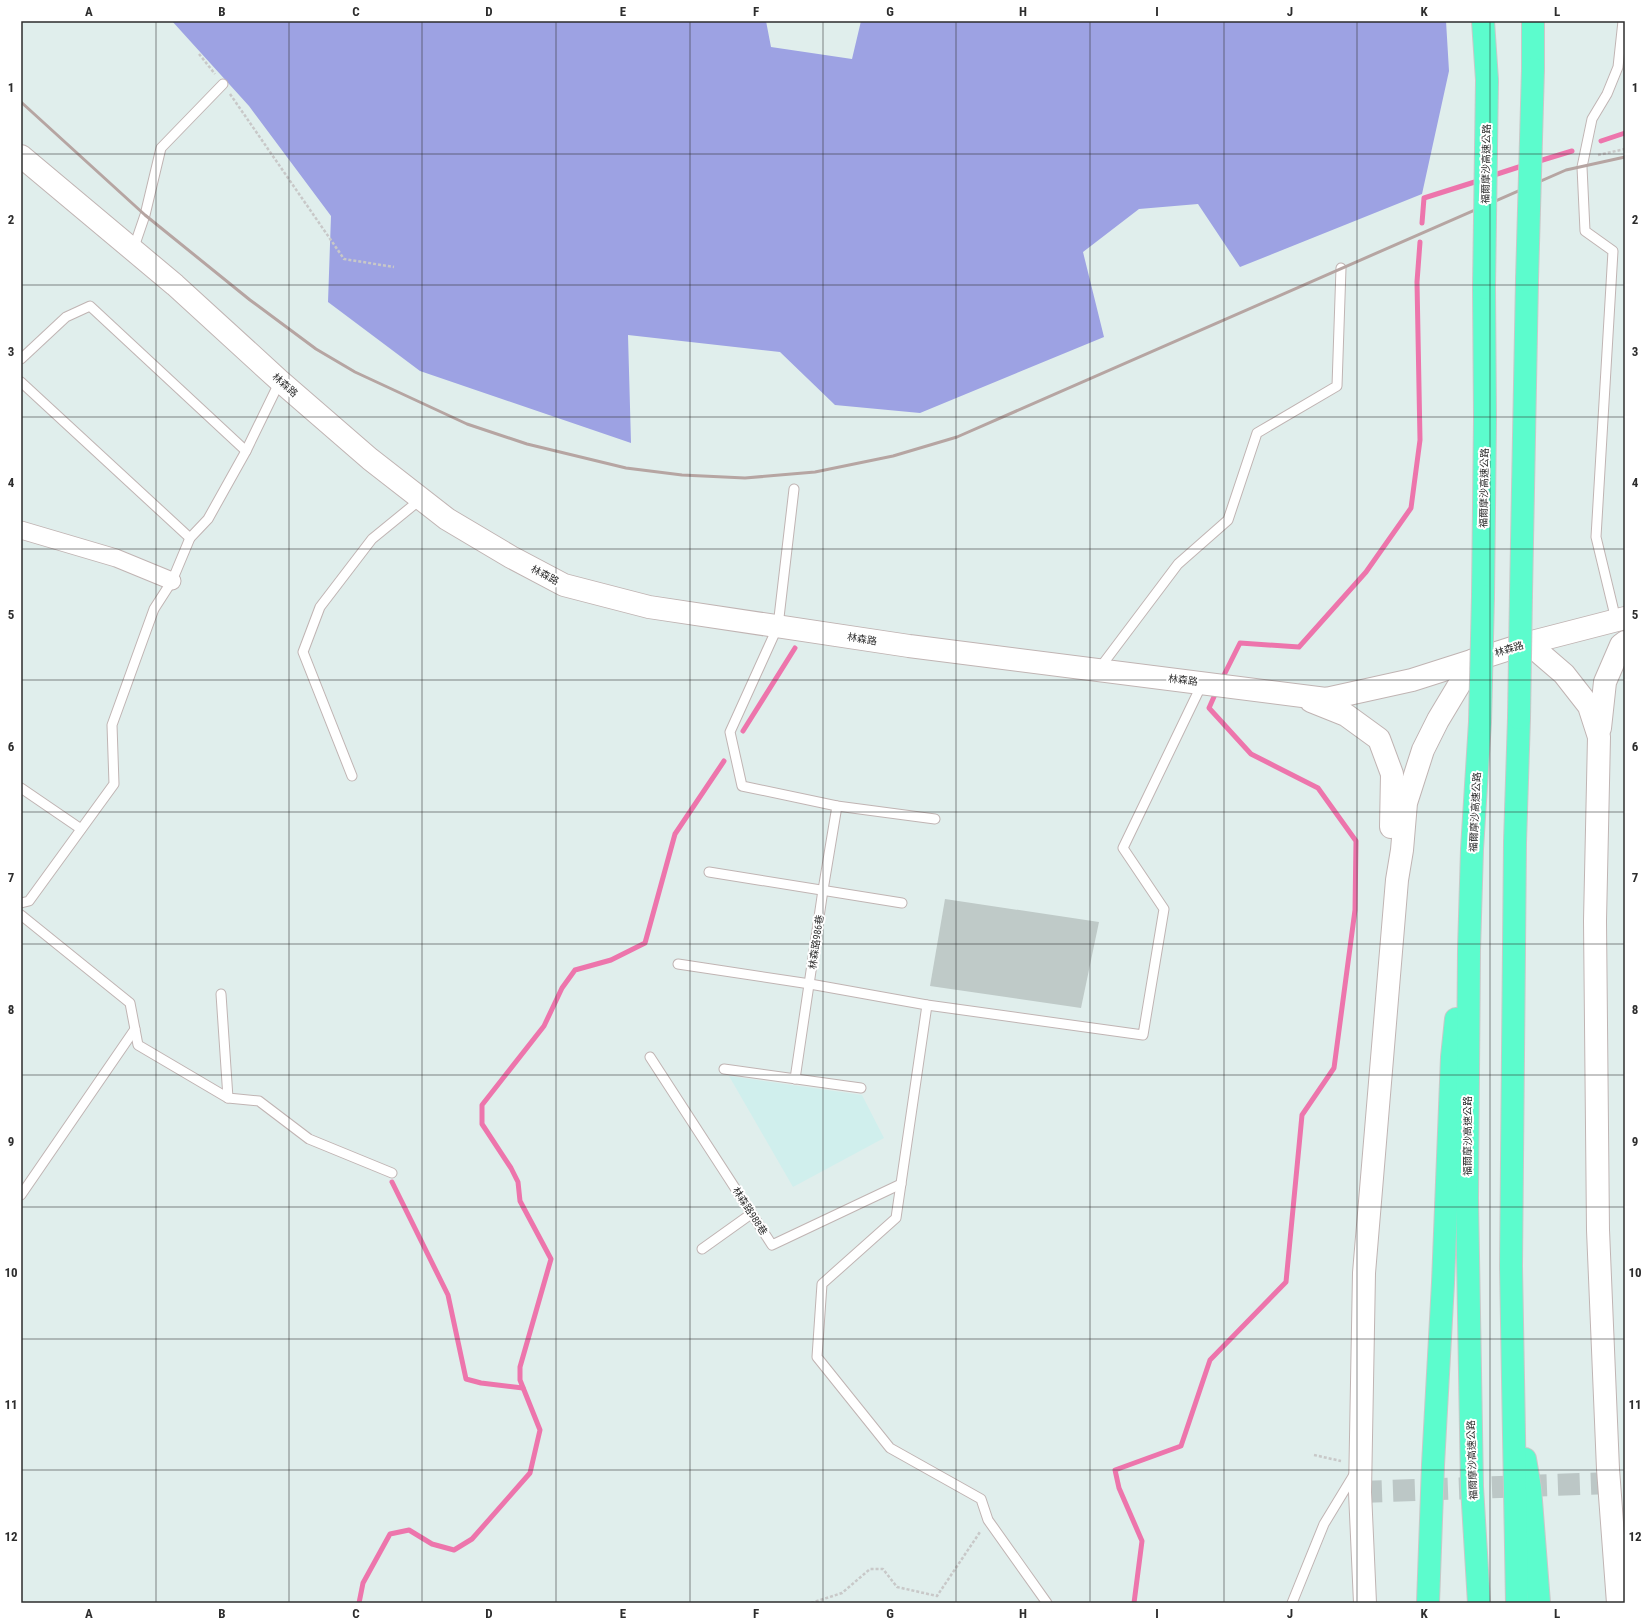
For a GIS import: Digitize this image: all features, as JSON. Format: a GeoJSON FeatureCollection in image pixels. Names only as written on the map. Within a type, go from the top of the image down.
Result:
{"type":"FeatureCollection","features":[{"type":"Feature","properties":{"kind":"highway","name":"福爾摩沙高速公路"},"geometry":{"type":"LineString","coordinates":[[1479,1603],[1472,1487],[1467,1198],[1469,950],[1472,849],[1480,722],[1483,596],[1485,419],[1484,288],[1487,80],[1483,21]]}},
{"type":"Feature","properties":{"kind":"highway"},"geometry":{"type":"LineString","coordinates":[[1517,1603],[1513,1384],[1512,1202],[1515,842],[1519,718],[1533,21]]}},
{"type":"Feature","properties":{"kind":"highway"},"geometry":{"type":"LineString","coordinates":[[1428,1603],[1452,1057],[1472,849]]}},
{"type":"Feature","properties":{"kind":"highway"},"geometry":{"type":"LineString","coordinates":[[1513,1384],[1530,1488],[1539,1603]]}},
{"type":"Feature","properties":{"kind":"street","name":"林森路"},"geometry":{"type":"LineString","coordinates":[[21,156],[175,285],[280,381],[370,459],[447,519],[511,558],[564,585],[649,607],[909,646],[1326,699],[1412,680],[1528,643],[1620,619]]}},
{"type":"Feature","properties":{"kind":"street"},"geometry":{"type":"LineString","coordinates":[[21,530],[116,558],[172,581]]}},
{"type":"Feature","properties":{"kind":"street"},"geometry":{"type":"LineString","coordinates":[[1618,1603],[1608,1469],[1598,1230],[1595,921],[1598,737],[1605,682],[1621,645],[1625,642]]}},
{"type":"Feature","properties":{"kind":"street"},"geometry":{"type":"LineString","coordinates":[[1528,643],[1564,674],[1589,706],[1598,737]]}},
{"type":"Feature","properties":{"kind":"street"},"geometry":{"type":"LineString","coordinates":[[1365,1603],[1360,1492],[1364,1273],[1397,880],[1402,850],[1406,803],[1423,750],[1438,720],[1474,660]]}},
{"type":"Feature","properties":{"kind":"street"},"geometry":{"type":"LineString","coordinates":[[1301,697],[1346,715],[1380,739],[1392,774],[1392,853],[1397,880]]}},
{"type":"Feature","properties":{"kind":"lane"},"geometry":{"type":"LineString","coordinates":[[1620,619],[1596,537],[1613,252],[1586,231],[1582,167],[1592,119],[1608,94],[1618,67],[1623,21]]}},
{"type":"Feature","properties":{"kind":"lane"},"geometry":{"type":"LineString","coordinates":[[133,250],[145,215],[161,148],[223,84]]}},
{"type":"Feature","properties":{"kind":"lane"},"geometry":{"type":"LineString","coordinates":[[1099,669],[1178,564],[1228,520],[1257,433],[1337,386],[1341,268]]}},
{"type":"Feature","properties":{"kind":"lane"},"geometry":{"type":"LineString","coordinates":[[21,359],[66,317],[90,306],[246,451]]}},
{"type":"Feature","properties":{"kind":"lane"},"geometry":{"type":"LineString","coordinates":[[21,904],[29,901],[114,784],[112,725],[154,609],[172,581],[190,538],[208,519],[246,451],[280,381]]}},
{"type":"Feature","properties":{"kind":"lane"},"geometry":{"type":"LineString","coordinates":[[21,382],[190,538]]}},
{"type":"Feature","properties":{"kind":"lane"},"geometry":{"type":"LineString","coordinates":[[794,489],[778,626],[730,732],[742,786],[838,806],[934,819]]}},
{"type":"Feature","properties":{"kind":"lane"},"geometry":{"type":"LineString","coordinates":[[352,776],[303,652],[320,607],[372,540],[421,499]]}},
{"type":"Feature","properties":{"kind":"lane"},"geometry":{"type":"LineString","coordinates":[[678,964],[810,984],[927,1005],[1143,1036],[1164,909],[1123,848],[1205,683]]}},
{"type":"Feature","properties":{"kind":"lane"},"geometry":{"type":"LineString","coordinates":[[21,788],[81,829]]}},
{"type":"Feature","properties":{"kind":"lane","name":"林森路986巷"},"geometry":{"type":"LineString","coordinates":[[795,1079],[823,890],[838,806]]}},
{"type":"Feature","properties":{"kind":"lane"},"geometry":{"type":"LineString","coordinates":[[709,872],[902,903]]}},
{"type":"Feature","properties":{"kind":"lane"},"geometry":{"type":"LineString","coordinates":[[21,915],[130,1003],[138,1045],[228,1098],[259,1102],[309,1139],[392,1173]]}},
{"type":"Feature","properties":{"kind":"lane"},"geometry":{"type":"LineString","coordinates":[[221,994],[228,1098]]}},
{"type":"Feature","properties":{"kind":"lane"},"geometry":{"type":"LineString","coordinates":[[927,1005],[896,1218],[822,1284],[817,1357],[890,1448],[981,1499],[988,1520],[1047,1603]]}},
{"type":"Feature","properties":{"kind":"lane"},"geometry":{"type":"LineString","coordinates":[[21,1195],[135,1029]]}},
{"type":"Feature","properties":{"kind":"lane","name":"林森路988巷"},"geometry":{"type":"LineString","coordinates":[[650,1057],[772,1245],[901,1184]]}},
{"type":"Feature","properties":{"kind":"lane"},"geometry":{"type":"LineString","coordinates":[[724,1069],[860,1088]]}},
{"type":"Feature","properties":{"kind":"lane"},"geometry":{"type":"LineString","coordinates":[[702,1249],[751,1214]]}},
{"type":"Feature","properties":{"kind":"lane"},"geometry":{"type":"LineString","coordinates":[[1292,1603],[1324,1524],[1360,1465]]}},
{"type":"Feature","properties":{"kind":"path"},"geometry":{"type":"LineString","coordinates":[[199,54],[223,84],[344,259],[394,267]]}},
{"type":"Feature","properties":{"kind":"path"},"geometry":{"type":"LineString","coordinates":[[1584,158],[1625,149]]}},
{"type":"Feature","properties":{"kind":"path"},"geometry":{"type":"LineString","coordinates":[[1314,1455],[1360,1465]]}},
{"type":"Feature","properties":{"kind":"path"},"geometry":{"type":"LineString","coordinates":[[811,1603],[842,1593],[870,1569],[883,1569],[897,1587],[938,1596],[988,1520]]}},
{"type":"Feature","properties":{"kind":"shaded area"},"geometry":{"type":"Polygon","coordinates":[[[172,21],[766,21],[771,47],[852,59],[861,21],[1446,21],[1449,71],[1422,194],[1240,267],[1198,204],[1139,209],[1083,252],[1104,337],[920,413],[835,405],[780,352],[628,335],[631,443],[420,371],[328,302],[331,216],[249,106],[172,21]]]}},
{"type":"Feature","properties":{"kind":"shaded area"},"geometry":{"type":"Polygon","coordinates":[[[729,1076],[862,1095],[884,1138],[793,1187],[729,1076]]]}},
{"type":"Feature","properties":{"kind":"building"},"geometry":{"type":"Polygon","coordinates":[[[945,899],[1099,922],[1081,1008],[930,986],[945,899]]]}},
{"type":"Feature","properties":{"kind":"waterway"},"geometry":{"type":"LineString","coordinates":[[1601,141],[1625,133]]}},
{"type":"Feature","properties":{"kind":"waterway"},"geometry":{"type":"LineString","coordinates":[[1536,162],[1572,151]]}},
{"type":"Feature","properties":{"kind":"waterway"},"geometry":{"type":"LineString","coordinates":[[1491,176],[1525,165]]}},
{"type":"Feature","properties":{"kind":"waterway"},"geometry":{"type":"LineString","coordinates":[[1422,223],[1424,198],[1481,180]]}},
{"type":"Feature","properties":{"kind":"waterway"},"geometry":{"type":"LineString","coordinates":[[1221,681],[1240,643],[1299,647],[1366,572],[1411,508],[1420,440],[1417,282],[1420,242]]}},
{"type":"Feature","properties":{"kind":"waterway"},"geometry":{"type":"LineString","coordinates":[[743,731],[795,648]]}},
{"type":"Feature","properties":{"kind":"waterway"},"geometry":{"type":"LineString","coordinates":[[1134,1603],[1142,1541],[1119,1488],[1115,1470],[1181,1446],[1210,1360],[1286,1282],[1302,1115],[1334,1068],[1355,910],[1356,841],[1318,788],[1251,754],[1209,708],[1217,690]]}},
{"type":"Feature","properties":{"kind":"waterway"},"geometry":{"type":"LineString","coordinates":[[359,1603],[363,1583],[390,1534],[409,1530],[432,1544],[454,1550],[472,1539],[530,1473],[540,1430],[520,1380],[520,1367],[551,1259],[520,1201],[518,1182],[511,1168],[482,1124],[482,1105],[544,1026],[562,988],[575,970],[611,960],[645,943],[675,834],[724,761]]}},
{"type":"Feature","properties":{"kind":"waterway"},"geometry":{"type":"LineString","coordinates":[[392,1182],[448,1295],[466,1379],[481,1383],[523,1388]]}},
{"type":"Feature","properties":{"kind":"tunnel"},"geometry":{"type":"LineString","coordinates":[[1360,1492],[1609,1483]]}},
{"type":"Feature","properties":{"kind":"railway"},"geometry":{"type":"LineString","coordinates":[[21,102],[145,215],[250,300],[316,349],[355,372],[467,424],[527,444],[626,468],[682,475],[745,478],[815,472],[893,456],[957,437],[1566,170],[1625,157]]}}]}
